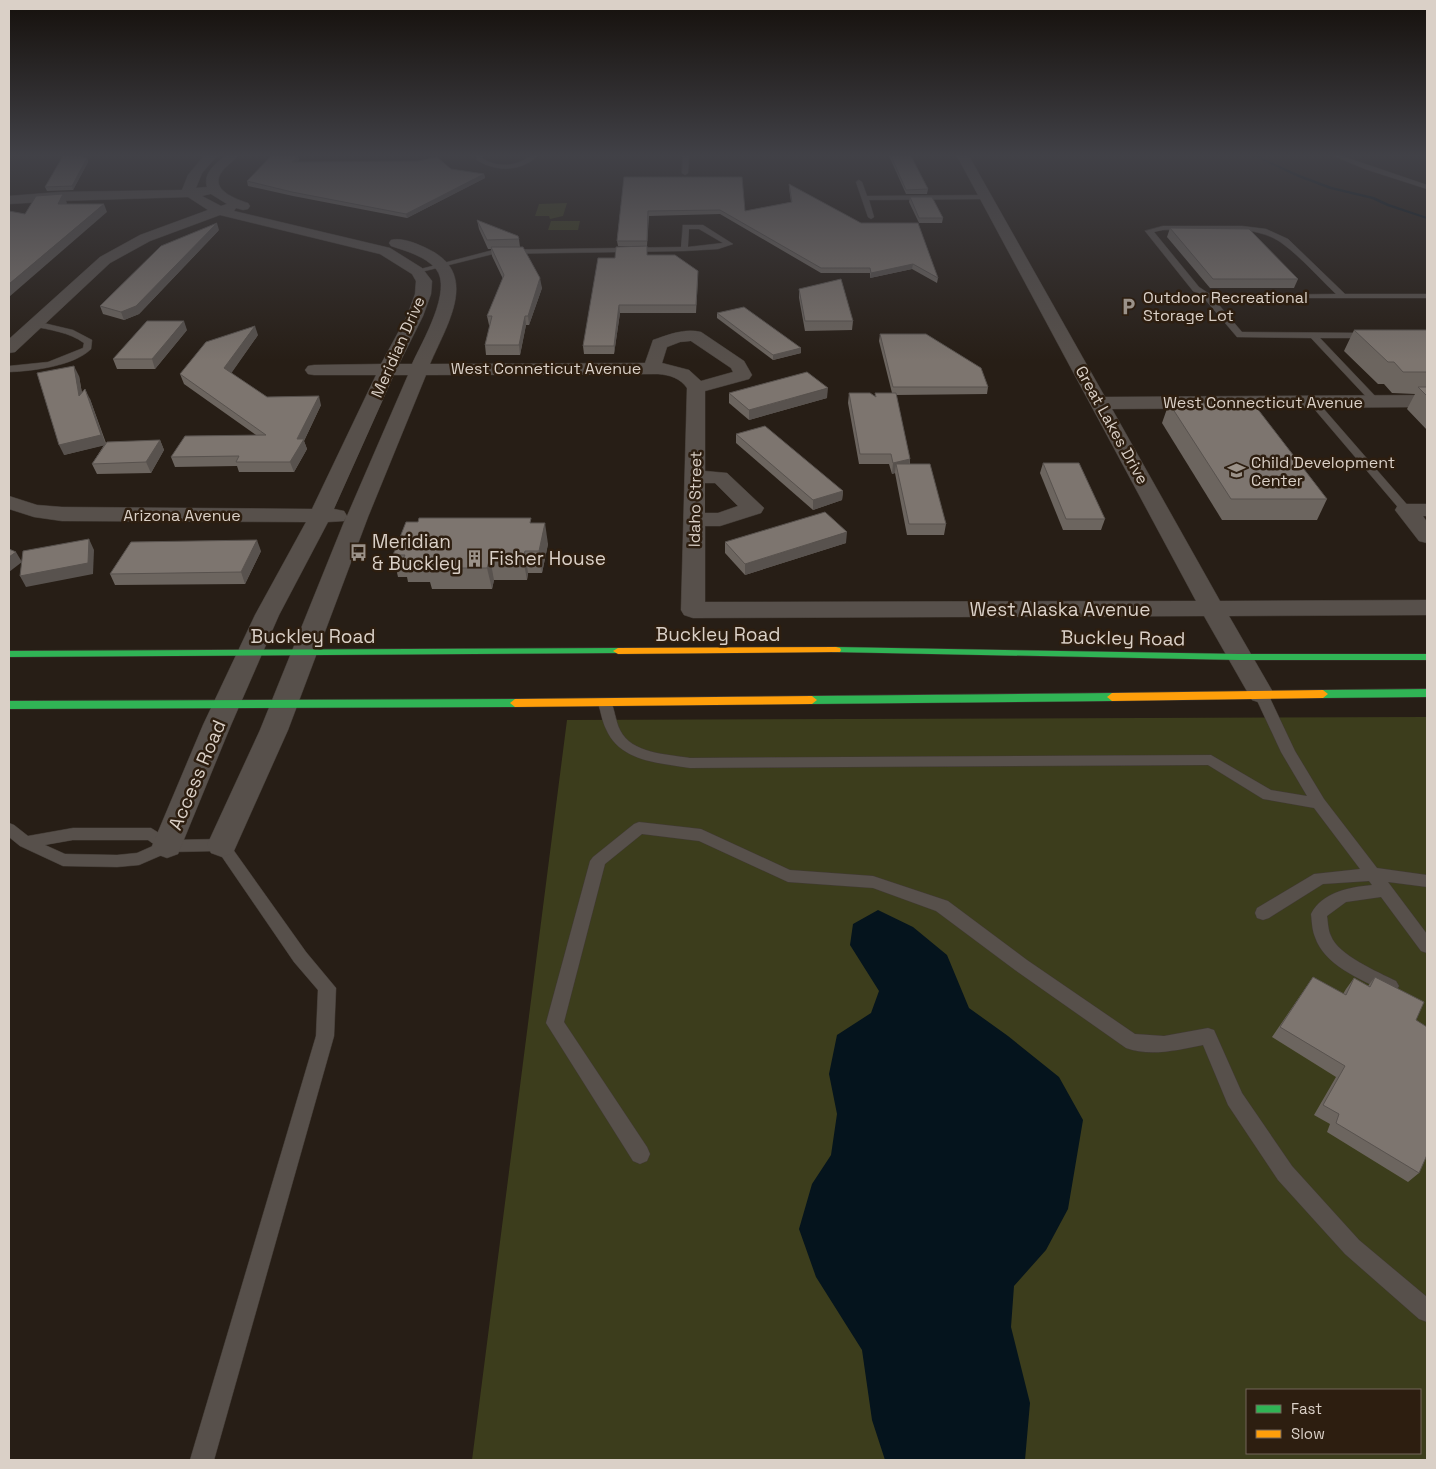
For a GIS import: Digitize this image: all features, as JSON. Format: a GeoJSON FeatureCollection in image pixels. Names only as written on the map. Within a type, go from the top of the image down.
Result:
{"type":"FeatureCollection","features":[{"type":"Feature","properties":{"kind":"highway","name":"Buckley Road"},"geometry":{"type":"LineString","coordinates":[[9,654],[891,650],[1239,657],[1427,657]]}},
{"type":"Feature","properties":{"kind":"highway"},"geometry":{"type":"LineString","coordinates":[[9,705],[605,703],[1427,693]]}},
{"type":"Feature","properties":{"kind":"street"},"geometry":{"type":"LineString","coordinates":[[9,348],[105,260],[154,234],[181,225]]}},
{"type":"Feature","properties":{"kind":"street","name":"Meridian Drive"},"geometry":{"type":"LineString","coordinates":[[250,654],[267,616],[320,516],[388,369],[415,316],[423,294],[424,281],[417,270],[385,251],[276,225]]}},
{"type":"Feature","properties":{"kind":"street"},"geometry":{"type":"LineString","coordinates":[[322,225],[392,241],[420,251],[441,264]]}},
{"type":"Feature","properties":{"kind":"street","name":"Great Lakes Drive"},"geometry":{"type":"LineString","coordinates":[[1000,225],[1261,694]]}},
{"type":"Feature","properties":{"kind":"street","name":"Meridian Drive"},"geometry":{"type":"LineString","coordinates":[[284,705],[357,517],[440,321],[449,294],[450,282],[441,264]]}},
{"type":"Feature","properties":{"kind":"street"},"geometry":{"type":"LineString","coordinates":[[652,368],[659,344],[678,337],[695,336],[738,365],[743,375],[696,388]]}},
{"type":"Feature","properties":{"kind":"street","name":"West Conneticut Avenue"},"geometry":{"type":"LineString","coordinates":[[314,370],[668,368],[682,373],[693,381],[696,388]]}},
{"type":"Feature","properties":{"kind":"street","name":"Idaho Street"},"geometry":{"type":"LineString","coordinates":[[693,610],[696,388]]}},
{"type":"Feature","properties":{"kind":"street","name":"West Connecticut Avenue"},"geometry":{"type":"LineString","coordinates":[[1099,403],[1427,401]]}},
{"type":"Feature","properties":{"kind":"street"},"geometry":{"type":"LineString","coordinates":[[694,520],[720,519],[753,508],[720,477],[695,477]]}},
{"type":"Feature","properties":{"kind":"street","name":"Arizona Avenue"},"geometry":{"type":"LineString","coordinates":[[9,502],[34,511],[62,514],[357,517]]}},
{"type":"Feature","properties":{"kind":"street"},"geometry":{"type":"LineString","coordinates":[[1417,510],[1427,536]]}},
{"type":"Feature","properties":{"kind":"street","name":"West Alaska Avenue"},"geometry":{"type":"LineString","coordinates":[[693,610],[1427,608]]}},
{"type":"Feature","properties":{"kind":"street","name":"Access Road"},"geometry":{"type":"LineString","coordinates":[[167,846],[250,654]]}},
{"type":"Feature","properties":{"kind":"street"},"geometry":{"type":"LineString","coordinates":[[222,845],[284,705]]}},
{"type":"Feature","properties":{"kind":"lane"},"geometry":{"type":"LineString","coordinates":[[417,270],[493,252],[684,249],[718,247],[728,244],[700,227],[686,227],[684,249]]}},
{"type":"Feature","properties":{"kind":"lane"},"geometry":{"type":"LineString","coordinates":[[1344,297],[1285,241],[1263,231],[1242,228],[1163,228],[1149,231],[1196,289],[1206,295],[1240,334],[1380,335]]}},
{"type":"Feature","properties":{"kind":"lane"},"geometry":{"type":"LineString","coordinates":[[1206,295],[1234,297],[1427,296]]}},
{"type":"Feature","properties":{"kind":"lane"},"geometry":{"type":"LineString","coordinates":[[9,369],[20,369],[59,361],[78,355],[87,349],[89,342],[82,337],[36,324]]}},
{"type":"Feature","properties":{"kind":"lane"},"geometry":{"type":"LineString","coordinates":[[1313,335],[1375,401]]}},
{"type":"Feature","properties":{"kind":"lane"},"geometry":{"type":"LineString","coordinates":[[1313,402],[1417,510]]}},
{"type":"Feature","properties":{"kind":"lane"},"geometry":{"type":"LineString","coordinates":[[1261,694],[1288,752],[1319,803],[1427,946]]}},
{"type":"Feature","properties":{"kind":"lane"},"geometry":{"type":"LineString","coordinates":[[605,703],[614,732],[627,746],[639,755],[690,763],[1211,760],[1268,795],[1319,803]]}},
{"type":"Feature","properties":{"kind":"lane"},"geometry":{"type":"LineString","coordinates":[[640,1154],[556,1023],[598,861],[640,828],[701,835],[788,876],[873,882],[942,906],[1021,965],[1132,1042],[1164,1044],[1208,1036],[1235,1099],[1285,1173],[1352,1246],[1427,1311]]}},
{"type":"Feature","properties":{"kind":"lane"},"geometry":{"type":"LineString","coordinates":[[9,829],[25,842],[63,860],[139,859],[167,846],[222,845],[300,958],[327,988],[325,1036],[202,1460]]}},
{"type":"Feature","properties":{"kind":"lane"},"geometry":{"type":"LineString","coordinates":[[25,842],[73,834],[152,834],[167,846]]}},
{"type":"Feature","properties":{"kind":"lane"},"geometry":{"type":"LineString","coordinates":[[1263,913],[1320,878],[1373,874],[1427,880]]}},
{"type":"Feature","properties":{"kind":"lane"},"geometry":{"type":"LineString","coordinates":[[1385,890],[1347,895],[1327,903],[1319,914],[1323,938],[1336,954],[1353,966],[1403,994]]}},
{"type":"Feature","properties":{"kind":"green space"},"geometry":{"type":"Polygon","coordinates":[[[550,225],[579,225],[578,230],[548,230],[550,225]]]}},
{"type":"Feature","properties":{"kind":"green space"},"geometry":{"type":"Polygon","coordinates":[[[1427,717],[1427,1460],[472,1460],[567,720],[1427,717]]]}},
{"type":"Feature","properties":{"kind":"water"},"geometry":{"type":"Polygon","coordinates":[[[878,910],[913,927],[947,955],[969,1008],[1008,1036],[1059,1077],[1083,1120],[1068,1209],[1046,1250],[1014,1286],[1011,1327],[1030,1403],[1025,1460],[885,1460],[872,1420],[862,1350],[816,1277],[799,1229],[812,1184],[831,1155],[837,1114],[829,1074],[837,1035],[871,1013],[879,991],[850,945],[853,924],[878,910]]]}},
{"type":"Feature","properties":{"kind":"building"},"geometry":{"type":"Polygon","coordinates":[[[9,225],[80,225],[9,284],[9,225]]]}},
{"type":"Feature","properties":{"kind":"building"},"geometry":{"type":"Polygon","coordinates":[[[215,225],[136,306],[121,312],[100,306],[161,246],[215,225]]]}},
{"type":"Feature","properties":{"kind":"building"},"geometry":{"type":"Polygon","coordinates":[[[479,225],[489,225],[518,236],[519,239],[487,240],[479,225]]]}},
{"type":"Feature","properties":{"kind":"building"},"geometry":{"type":"Polygon","coordinates":[[[619,225],[648,225],[647,241],[617,241],[619,225]]]}},
{"type":"Feature","properties":{"kind":"building"},"geometry":{"type":"Polygon","coordinates":[[[745,225],[919,225],[938,278],[913,264],[871,273],[870,268],[821,268],[745,225]]]}},
{"type":"Feature","properties":{"kind":"building"},"geometry":{"type":"Polygon","coordinates":[[[1170,228],[1249,229],[1298,279],[1213,279],[1170,228]]]}},
{"type":"Feature","properties":{"kind":"building"},"geometry":{"type":"Polygon","coordinates":[[[647,246],[647,255],[675,255],[698,271],[696,305],[619,305],[614,346],[583,346],[598,258],[615,258],[616,247],[647,246]]]}},
{"type":"Feature","properties":{"kind":"building"},"geometry":{"type":"Polygon","coordinates":[[[491,247],[523,247],[540,278],[528,316],[525,316],[519,345],[485,345],[492,316],[487,316],[504,275],[491,247]]]}},
{"type":"Feature","properties":{"kind":"building"},"geometry":{"type":"Polygon","coordinates":[[[841,279],[853,321],[805,321],[799,289],[841,279]]]}},
{"type":"Feature","properties":{"kind":"building"},"geometry":{"type":"Polygon","coordinates":[[[744,307],[801,348],[773,355],[717,313],[744,307]]]}},
{"type":"Feature","properties":{"kind":"building"},"geometry":{"type":"Polygon","coordinates":[[[147,321],[184,321],[152,359],[113,359],[147,321]]]}},
{"type":"Feature","properties":{"kind":"building"},"geometry":{"type":"Polygon","coordinates":[[[255,326],[224,368],[267,397],[319,396],[297,439],[304,439],[290,462],[236,462],[239,456],[171,457],[185,436],[266,435],[180,374],[206,342],[255,326]]]}},
{"type":"Feature","properties":{"kind":"building"},"geometry":{"type":"Polygon","coordinates":[[[1354,330],[1427,330],[1427,372],[1403,372],[1394,362],[1388,362],[1354,330]]]}},
{"type":"Feature","properties":{"kind":"building"},"geometry":{"type":"Polygon","coordinates":[[[880,334],[926,334],[981,368],[988,387],[893,387],[880,334]]]}},
{"type":"Feature","properties":{"kind":"building"},"geometry":{"type":"Polygon","coordinates":[[[74,366],[79,396],[85,389],[101,435],[59,445],[37,373],[74,366]]]}},
{"type":"Feature","properties":{"kind":"building"},"geometry":{"type":"Polygon","coordinates":[[[807,372],[828,388],[749,410],[729,393],[807,372]]]}},
{"type":"Feature","properties":{"kind":"building"},"geometry":{"type":"Polygon","coordinates":[[[1418,387],[1427,387],[1427,396],[1418,387]]]}},
{"type":"Feature","properties":{"kind":"building"},"geometry":{"type":"Polygon","coordinates":[[[849,393],[870,393],[876,397],[875,393],[896,393],[910,459],[893,463],[891,454],[860,454],[849,393]]]}},
{"type":"Feature","properties":{"kind":"building"},"geometry":{"type":"Polygon","coordinates":[[[1169,403],[1253,403],[1327,499],[1231,499],[1169,403]]]}},
{"type":"Feature","properties":{"kind":"building"},"geometry":{"type":"Polygon","coordinates":[[[765,426],[843,491],[813,500],[736,434],[765,426]]]}},
{"type":"Feature","properties":{"kind":"building"},"geometry":{"type":"Polygon","coordinates":[[[160,440],[146,462],[92,464],[107,442],[160,440]]]}},
{"type":"Feature","properties":{"kind":"building"},"geometry":{"type":"Polygon","coordinates":[[[1043,463],[1079,463],[1105,519],[1066,519],[1043,463]]]}},
{"type":"Feature","properties":{"kind":"building"},"geometry":{"type":"Polygon","coordinates":[[[896,464],[930,464],[946,524],[909,524],[896,464]]]}},
{"type":"Feature","properties":{"kind":"building"},"geometry":{"type":"Polygon","coordinates":[[[825,512],[847,532],[745,564],[725,542],[825,512]]]}},
{"type":"Feature","properties":{"kind":"building"},"geometry":{"type":"Polygon","coordinates":[[[419,518],[531,518],[530,523],[545,523],[539,551],[525,551],[523,558],[490,558],[487,568],[427,568],[429,561],[402,561],[405,555],[393,555],[406,522],[418,522],[419,518]]]}},
{"type":"Feature","properties":{"kind":"building"},"geometry":{"type":"Polygon","coordinates":[[[89,539],[88,563],[20,576],[23,551],[89,539]]]}},
{"type":"Feature","properties":{"kind":"building"},"geometry":{"type":"Polygon","coordinates":[[[257,540],[241,572],[110,574],[131,542],[257,540]]]}},
{"type":"Feature","properties":{"kind":"building"},"geometry":{"type":"Polygon","coordinates":[[[9,549],[16,552],[9,557],[9,549]]]}},
{"type":"Feature","properties":{"kind":"building"},"geometry":{"type":"Polygon","coordinates":[[[1313,977],[1346,995],[1354,978],[1370,987],[1375,977],[1424,1002],[1416,1020],[1427,1027],[1427,1155],[1419,1173],[1336,1123],[1339,1114],[1323,1105],[1345,1066],[1280,1027],[1313,977]]]}},
{"type":"Feature","properties":{"kind":"traffic: fast"},"geometry":{"type":"LineString","coordinates":[[836,650],[1239,657],[1427,657]]}},
{"type":"Feature","properties":{"kind":"traffic: fast"},"geometry":{"type":"LineString","coordinates":[[9,654],[618,651]]}},
{"type":"Feature","properties":{"kind":"traffic: fast"},"geometry":{"type":"LineString","coordinates":[[1323,694],[1427,693]]}},
{"type":"Feature","properties":{"kind":"traffic: fast"},"geometry":{"type":"LineString","coordinates":[[812,700],[1112,697]]}},
{"type":"Feature","properties":{"kind":"traffic: fast"},"geometry":{"type":"LineString","coordinates":[[9,705],[515,703]]}},
{"type":"Feature","properties":{"kind":"traffic: slow"},"geometry":{"type":"LineString","coordinates":[[618,651],[836,650]]}},
{"type":"Feature","properties":{"kind":"traffic: slow"},"geometry":{"type":"LineString","coordinates":[[1112,697],[1323,694]]}},
{"type":"Feature","properties":{"kind":"traffic: slow"},"geometry":{"type":"LineString","coordinates":[[515,703],[812,700]]}},
{"type":"Feature","properties":{"kind":"place","name":"Outdoor Recreational Storage Lot"},"geometry":{"type":"Point","coordinates":[1129,306]}},
{"type":"Feature","properties":{"kind":"place","name":"Child Development Center"},"geometry":{"type":"Point","coordinates":[1237,471]}},
{"type":"Feature","properties":{"kind":"place","name":"Meridian & Buckley"},"geometry":{"type":"Point","coordinates":[358,552]}},
{"type":"Feature","properties":{"kind":"place","name":"Fisher House"},"geometry":{"type":"Point","coordinates":[475,558]}}]}
